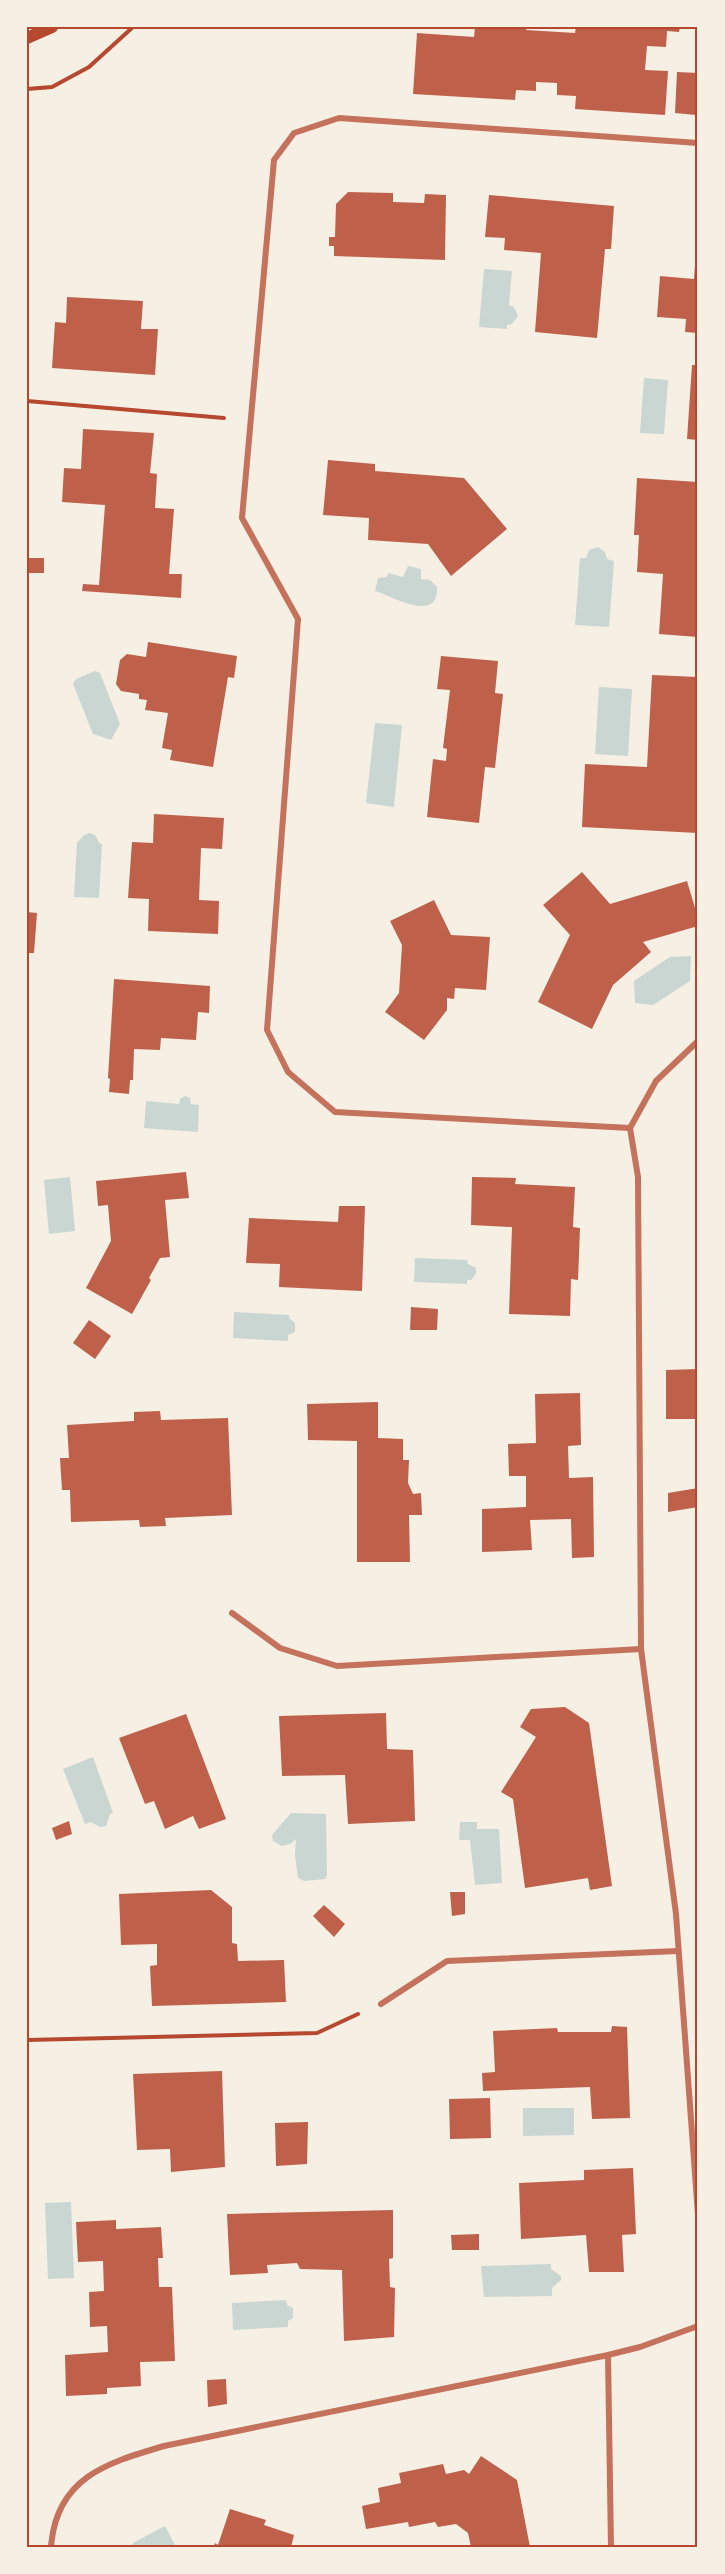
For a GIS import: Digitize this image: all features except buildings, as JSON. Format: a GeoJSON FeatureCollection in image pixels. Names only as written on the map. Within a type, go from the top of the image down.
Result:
{"type":"FeatureCollection","features":[{"type":"Feature","properties":{"kind":"main road"},"geometry":{"type":"LineString","coordinates":[[27,38],[52,27]]}},
{"type":"Feature","properties":{"kind":"street"},"geometry":{"type":"LineString","coordinates":[[630,1128],[335,1112],[288,1072],[267,1029],[298,619],[242,518],[274,160],[294,133],[339,118],[698,144]]}},
{"type":"Feature","properties":{"kind":"street"},"geometry":{"type":"LineString","coordinates":[[698,1041],[656,1081],[630,1128],[638,1177],[641,1649],[678,1951],[698,2215]]}},
{"type":"Feature","properties":{"kind":"street"},"geometry":{"type":"LineString","coordinates":[[232,1613],[280,1648],[337,1666],[641,1649]]}},
{"type":"Feature","properties":{"kind":"street"},"geometry":{"type":"LineString","coordinates":[[381,2004],[447,1961],[678,1951]]}},
{"type":"Feature","properties":{"kind":"street"},"geometry":{"type":"LineString","coordinates":[[51,2547],[58,2509],[74,2488],[97,2471],[125,2457],[164,2446],[608,2355],[640,2347],[698,2326]]}},
{"type":"Feature","properties":{"kind":"street"},"geometry":{"type":"LineString","coordinates":[[608,2355],[611,2547]]}},
{"type":"Feature","properties":{"kind":"path"},"geometry":{"type":"LineString","coordinates":[[27,88],[52,87],[89,68],[133,27]]}},
{"type":"Feature","properties":{"kind":"path"},"geometry":{"type":"LineString","coordinates":[[27,401],[250,420]]}},
{"type":"Feature","properties":{"kind":"path"},"geometry":{"type":"LineString","coordinates":[[27,2040],[316,2033],[381,2004]]}},
{"type":"Feature","properties":{"kind":"shaded area"},"geometry":{"type":"Polygon","coordinates":[[[484,269],[512,271],[509,305],[514,307],[518,316],[512,324],[507,325],[507,329],[479,327],[484,269]]]}},
{"type":"Feature","properties":{"kind":"shaded area"},"geometry":{"type":"Polygon","coordinates":[[[644,378],[668,380],[664,434],[640,433],[644,378]]]}},
{"type":"Feature","properties":{"kind":"shaded area"},"geometry":{"type":"Polygon","coordinates":[[[598,547],[605,552],[607,559],[614,561],[609,627],[575,625],[580,558],[586,558],[589,550],[598,547]]]}},
{"type":"Feature","properties":{"kind":"shaded area"},"geometry":{"type":"Polygon","coordinates":[[[408,566],[421,569],[421,579],[430,580],[437,587],[436,598],[430,604],[412,605],[375,591],[378,578],[387,577],[388,573],[403,577],[408,566]]]}},
{"type":"Feature","properties":{"kind":"shaded area"},"geometry":{"type":"Polygon","coordinates":[[[95,671],[100,673],[120,724],[111,740],[93,734],[73,684],[76,679],[95,671]]]}},
{"type":"Feature","properties":{"kind":"shaded area"},"geometry":{"type":"Polygon","coordinates":[[[599,687],[632,689],[628,756],[595,754],[599,687]]]}},
{"type":"Feature","properties":{"kind":"shaded area"},"geometry":{"type":"Polygon","coordinates":[[[375,723],[402,725],[394,807],[366,803],[375,723]]]}},
{"type":"Feature","properties":{"kind":"shaded area"},"geometry":{"type":"Polygon","coordinates":[[[90,833],[95,835],[102,844],[99,898],[74,897],[77,843],[84,835],[90,833]]]}},
{"type":"Feature","properties":{"kind":"shaded area"},"geometry":{"type":"Polygon","coordinates":[[[691,956],[690,981],[653,1005],[635,1003],[634,981],[670,957],[691,956]]]}},
{"type":"Feature","properties":{"kind":"shaded area"},"geometry":{"type":"Polygon","coordinates":[[[185,1096],[190,1098],[191,1104],[199,1105],[198,1132],[144,1128],[146,1101],[179,1104],[180,1099],[185,1096]]]}},
{"type":"Feature","properties":{"kind":"shaded area"},"geometry":{"type":"Polygon","coordinates":[[[70,1177],[75,1231],[49,1234],[44,1180],[70,1177]]]}},
{"type":"Feature","properties":{"kind":"shaded area"},"geometry":{"type":"Polygon","coordinates":[[[415,1258],[467,1260],[468,1264],[476,1268],[476,1274],[471,1280],[467,1280],[467,1284],[414,1282],[415,1258]]]}},
{"type":"Feature","properties":{"kind":"shaded area"},"geometry":{"type":"Polygon","coordinates":[[[234,1312],[289,1315],[295,1323],[295,1332],[288,1335],[288,1341],[233,1338],[234,1312]]]}},
{"type":"Feature","properties":{"kind":"shaded area"},"geometry":{"type":"Polygon","coordinates":[[[93,1757],[113,1813],[110,1814],[106,1826],[100,1827],[91,1822],[85,1824],[63,1769],[93,1757]]]}},
{"type":"Feature","properties":{"kind":"shaded area"},"geometry":{"type":"Polygon","coordinates":[[[291,1813],[326,1814],[327,1875],[325,1879],[304,1881],[298,1878],[295,1855],[296,1839],[282,1846],[273,1841],[272,1835],[291,1813]]]}},
{"type":"Feature","properties":{"kind":"shaded area"},"geometry":{"type":"Polygon","coordinates":[[[460,1822],[477,1822],[477,1829],[499,1829],[502,1883],[475,1885],[470,1840],[459,1840],[460,1822]]]}},
{"type":"Feature","properties":{"kind":"shaded area"},"geometry":{"type":"Polygon","coordinates":[[[523,2108],[574,2108],[574,2135],[523,2136],[523,2108]]]}},
{"type":"Feature","properties":{"kind":"shaded area"},"geometry":{"type":"Polygon","coordinates":[[[71,2202],[74,2278],[48,2279],[45,2203],[71,2202]]]}},
{"type":"Feature","properties":{"kind":"shaded area"},"geometry":{"type":"Polygon","coordinates":[[[551,2264],[551,2269],[561,2276],[561,2280],[552,2288],[552,2296],[484,2297],[481,2266],[551,2264]]]}},
{"type":"Feature","properties":{"kind":"shaded area"},"geometry":{"type":"Polygon","coordinates":[[[286,2300],[287,2305],[293,2308],[293,2318],[288,2321],[288,2327],[233,2330],[232,2303],[286,2300]]]}},
{"type":"Feature","properties":{"kind":"shaded area"},"geometry":{"type":"Polygon","coordinates":[[[165,2526],[176,2547],[132,2547],[133,2543],[165,2526]]]}}]}
